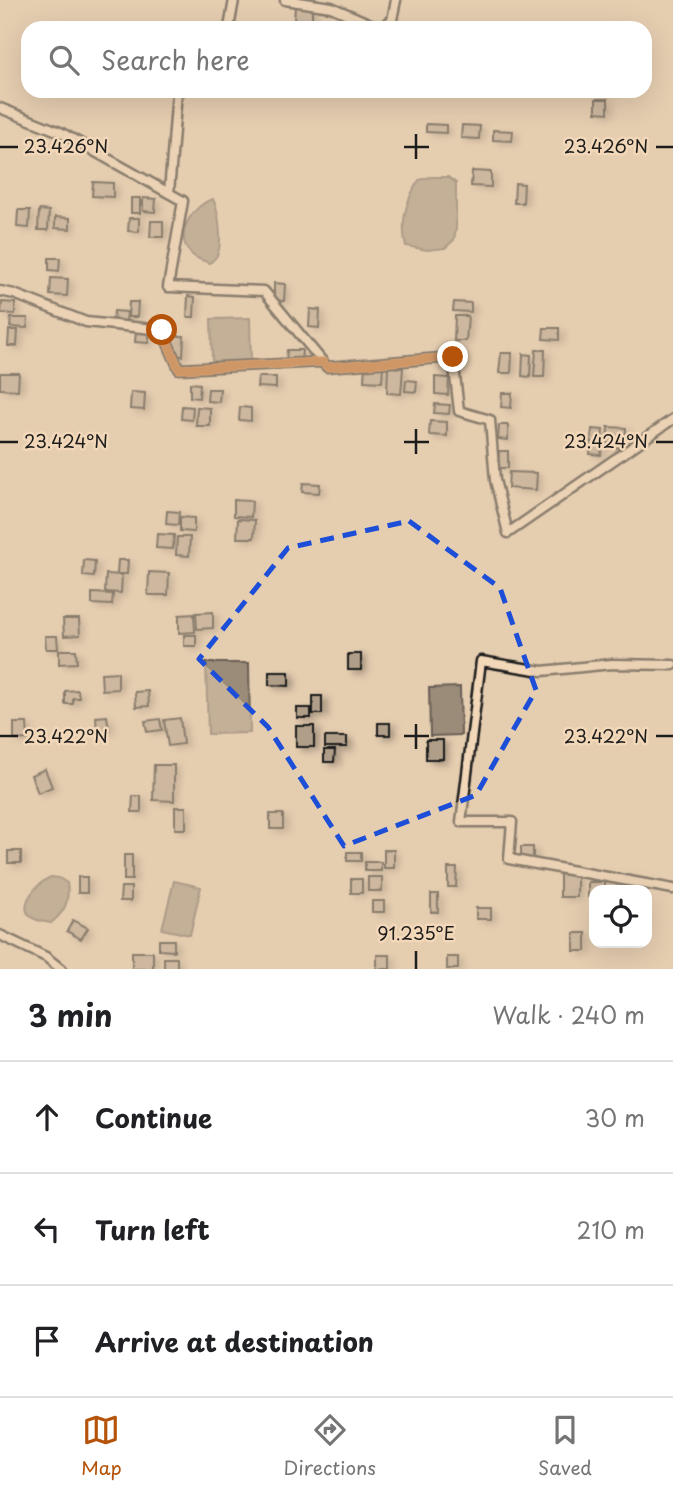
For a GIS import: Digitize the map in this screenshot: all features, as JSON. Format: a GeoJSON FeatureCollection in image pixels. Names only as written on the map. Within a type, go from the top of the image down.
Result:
{"type":"FeatureCollection","features":[{"type":"Feature","properties":{"kind":"street"},"geometry":{"type":"LineString","coordinates":[[230,21],[234,0]]}},
{"type":"Feature","properties":{"kind":"street"},"geometry":{"type":"LineString","coordinates":[[285,0],[331,7],[364,21]]}},
{"type":"Feature","properties":{"kind":"street"},"geometry":{"type":"LineString","coordinates":[[390,21],[396,0]]}},
{"type":"Feature","properties":{"kind":"street"},"geometry":{"type":"LineString","coordinates":[[169,193],[177,98]]}},
{"type":"Feature","properties":{"kind":"street"},"geometry":{"type":"LineString","coordinates":[[0,108],[60,132],[183,201],[169,287],[264,291],[327,367],[453,357],[459,411],[490,420],[495,480],[508,533],[673,419]]}},
{"type":"Feature","properties":{"kind":"street"},"geometry":{"type":"LineString","coordinates":[[0,291],[15,294],[86,322],[162,330],[179,369],[323,362]]}},
{"type":"Feature","properties":{"kind":"street"},"geometry":{"type":"LineString","coordinates":[[673,665],[612,664],[542,671],[481,661],[461,822],[512,822],[509,859],[673,889]]}},
{"type":"Feature","properties":{"kind":"street"},"geometry":{"type":"LineString","coordinates":[[0,934],[46,957],[61,969]]}},
{"type":"Feature","properties":{"kind":"highlighted area"},"geometry":{"type":"Polygon","coordinates":[[[409,521],[500,588],[536,690],[476,795],[344,846],[268,727],[199,659],[288,548],[409,521]]]}},
{"type":"Feature","properties":{"kind":"shaded area"},"geometry":{"type":"Polygon","coordinates":[[[448,177],[456,183],[456,228],[454,240],[445,248],[427,250],[406,246],[404,228],[405,212],[414,188],[419,180],[448,177]]]}},
{"type":"Feature","properties":{"kind":"shaded area"},"geometry":{"type":"Polygon","coordinates":[[[213,199],[220,243],[216,256],[210,263],[191,254],[184,241],[184,233],[194,212],[213,199]]]}},
{"type":"Feature","properties":{"kind":"shaded area"},"geometry":{"type":"Polygon","coordinates":[[[250,318],[251,361],[212,362],[211,319],[250,318]]]}},
{"type":"Feature","properties":{"kind":"shaded area"},"geometry":{"type":"Polygon","coordinates":[[[206,663],[249,663],[250,733],[208,734],[206,663]]]}},
{"type":"Feature","properties":{"kind":"shaded area"},"geometry":{"type":"Polygon","coordinates":[[[460,687],[461,735],[430,736],[429,688],[460,687]]]}},
{"type":"Feature","properties":{"kind":"shaded area"},"geometry":{"type":"Polygon","coordinates":[[[51,877],[67,883],[68,895],[60,915],[51,923],[32,918],[27,911],[27,905],[36,888],[51,877]]]}},
{"type":"Feature","properties":{"kind":"shaded area"},"geometry":{"type":"Polygon","coordinates":[[[174,881],[201,887],[190,935],[162,929],[174,881]]]}},
{"type":"Feature","properties":{"kind":"building"},"geometry":{"type":"Polygon","coordinates":[[[295,6],[312,6],[312,21],[294,21],[295,6]]]}},
{"type":"Feature","properties":{"kind":"building"},"geometry":{"type":"Polygon","coordinates":[[[316,19],[334,19],[334,21],[316,19]]]}},
{"type":"Feature","properties":{"kind":"building"},"geometry":{"type":"Polygon","coordinates":[[[596,99],[608,99],[608,113],[596,112],[596,99]]]}},
{"type":"Feature","properties":{"kind":"building"},"geometry":{"type":"Polygon","coordinates":[[[426,124],[446,125],[446,133],[426,132],[426,124]]]}},
{"type":"Feature","properties":{"kind":"building"},"geometry":{"type":"Polygon","coordinates":[[[462,125],[480,126],[479,139],[461,138],[462,125]]]}},
{"type":"Feature","properties":{"kind":"building"},"geometry":{"type":"Polygon","coordinates":[[[493,130],[513,131],[512,141],[493,140],[493,130]]]}},
{"type":"Feature","properties":{"kind":"building"},"geometry":{"type":"Polygon","coordinates":[[[472,171],[491,172],[491,187],[471,186],[472,171]]]}},
{"type":"Feature","properties":{"kind":"building"},"geometry":{"type":"Polygon","coordinates":[[[93,182],[113,183],[113,197],[92,196],[93,182]]]}},
{"type":"Feature","properties":{"kind":"building"},"geometry":{"type":"Polygon","coordinates":[[[515,183],[524,184],[523,203],[514,203],[515,183]]]}},
{"type":"Feature","properties":{"kind":"building"},"geometry":{"type":"Polygon","coordinates":[[[131,198],[140,198],[140,213],[131,213],[131,198]]]}},
{"type":"Feature","properties":{"kind":"building"},"geometry":{"type":"Polygon","coordinates":[[[143,198],[156,199],[155,212],[143,211],[143,198]]]}},
{"type":"Feature","properties":{"kind":"building"},"geometry":{"type":"Polygon","coordinates":[[[18,210],[30,210],[29,228],[17,227],[18,210]]]}},
{"type":"Feature","properties":{"kind":"building"},"geometry":{"type":"Polygon","coordinates":[[[39,210],[49,211],[48,230],[38,230],[39,210]]]}},
{"type":"Feature","properties":{"kind":"building"},"geometry":{"type":"Polygon","coordinates":[[[55,217],[70,218],[70,229],[55,228],[55,217]]]}},
{"type":"Feature","properties":{"kind":"building"},"geometry":{"type":"Polygon","coordinates":[[[129,218],[139,218],[139,232],[128,231],[129,218]]]}},
{"type":"Feature","properties":{"kind":"building"},"geometry":{"type":"Polygon","coordinates":[[[151,221],[163,221],[163,237],[150,237],[151,221]]]}},
{"type":"Feature","properties":{"kind":"building"},"geometry":{"type":"Polygon","coordinates":[[[49,258],[60,258],[59,271],[49,270],[49,258]]]}},
{"type":"Feature","properties":{"kind":"building"},"geometry":{"type":"Polygon","coordinates":[[[51,278],[68,279],[67,296],[50,295],[51,278]]]}},
{"type":"Feature","properties":{"kind":"building"},"geometry":{"type":"Polygon","coordinates":[[[274,283],[285,284],[284,301],[274,300],[274,283]]]}},
{"type":"Feature","properties":{"kind":"building"},"geometry":{"type":"Polygon","coordinates":[[[188,296],[195,297],[194,317],[187,317],[188,296]]]}},
{"type":"Feature","properties":{"kind":"building"},"geometry":{"type":"Polygon","coordinates":[[[2,302],[15,303],[15,314],[1,313],[2,302]]]}},
{"type":"Feature","properties":{"kind":"building"},"geometry":{"type":"Polygon","coordinates":[[[129,302],[138,302],[137,317],[128,317],[129,302]]]}},
{"type":"Feature","properties":{"kind":"building"},"geometry":{"type":"Polygon","coordinates":[[[454,302],[471,303],[471,312],[453,311],[454,302]]]}},
{"type":"Feature","properties":{"kind":"building"},"geometry":{"type":"Polygon","coordinates":[[[310,309],[320,310],[319,328],[309,327],[310,309]]]}},
{"type":"Feature","properties":{"kind":"building"},"geometry":{"type":"Polygon","coordinates":[[[114,311],[127,312],[126,322],[113,321],[114,311]]]}},
{"type":"Feature","properties":{"kind":"building"},"geometry":{"type":"Polygon","coordinates":[[[455,316],[468,316],[466,341],[454,341],[455,316]]]}},
{"type":"Feature","properties":{"kind":"building"},"geometry":{"type":"Polygon","coordinates":[[[11,318],[28,318],[27,328],[10,327],[11,318]]]}},
{"type":"Feature","properties":{"kind":"building"},"geometry":{"type":"Polygon","coordinates":[[[544,328],[559,328],[559,340],[543,339],[544,328]]]}},
{"type":"Feature","properties":{"kind":"building"},"geometry":{"type":"Polygon","coordinates":[[[9,330],[18,330],[17,346],[8,346],[9,330]]]}},
{"type":"Feature","properties":{"kind":"building"},"geometry":{"type":"Polygon","coordinates":[[[136,331],[149,332],[149,343],[135,342],[136,331]]]}},
{"type":"Feature","properties":{"kind":"building"},"geometry":{"type":"Polygon","coordinates":[[[172,336],[184,336],[183,356],[171,355],[172,336]]]}},
{"type":"Feature","properties":{"kind":"building"},"geometry":{"type":"Polygon","coordinates":[[[287,350],[302,350],[301,362],[286,361],[287,350]]]}},
{"type":"Feature","properties":{"kind":"building"},"geometry":{"type":"Polygon","coordinates":[[[536,350],[545,350],[544,377],[534,377],[536,350]]]}},
{"type":"Feature","properties":{"kind":"building"},"geometry":{"type":"Polygon","coordinates":[[[501,353],[512,353],[511,373],[499,373],[501,353]]]}},
{"type":"Feature","properties":{"kind":"building"},"geometry":{"type":"Polygon","coordinates":[[[523,354],[531,355],[530,377],[522,376],[523,354]]]}},
{"type":"Feature","properties":{"kind":"building"},"geometry":{"type":"Polygon","coordinates":[[[365,365],[383,366],[382,382],[364,381],[365,365]]]}},
{"type":"Feature","properties":{"kind":"building"},"geometry":{"type":"Polygon","coordinates":[[[388,367],[403,368],[401,394],[387,393],[388,367]]]}},
{"type":"Feature","properties":{"kind":"building"},"geometry":{"type":"Polygon","coordinates":[[[0,373],[19,373],[18,390],[0,389],[0,373]]]}},
{"type":"Feature","properties":{"kind":"building"},"geometry":{"type":"Polygon","coordinates":[[[258,377],[276,377],[276,388],[257,387],[258,377]]]}},
{"type":"Feature","properties":{"kind":"building"},"geometry":{"type":"Polygon","coordinates":[[[435,377],[449,378],[448,395],[435,394],[435,377]]]}},
{"type":"Feature","properties":{"kind":"building"},"geometry":{"type":"Polygon","coordinates":[[[406,380],[417,381],[416,392],[405,391],[406,380]]]}},
{"type":"Feature","properties":{"kind":"building"},"geometry":{"type":"Polygon","coordinates":[[[190,383],[200,384],[199,398],[190,397],[190,383]]]}},
{"type":"Feature","properties":{"kind":"building"},"geometry":{"type":"Polygon","coordinates":[[[208,389],[220,389],[219,402],[207,401],[208,389]]]}},
{"type":"Feature","properties":{"kind":"building"},"geometry":{"type":"Polygon","coordinates":[[[131,392],[145,393],[144,410],[130,409],[131,392]]]}},
{"type":"Feature","properties":{"kind":"building"},"geometry":{"type":"Polygon","coordinates":[[[502,393],[512,393],[511,408],[501,407],[502,393]]]}},
{"type":"Feature","properties":{"kind":"building"},"geometry":{"type":"Polygon","coordinates":[[[435,404],[450,405],[449,414],[434,413],[435,404]]]}},
{"type":"Feature","properties":{"kind":"building"},"geometry":{"type":"Polygon","coordinates":[[[182,406],[193,407],[192,420],[181,419],[182,406]]]}},
{"type":"Feature","properties":{"kind":"building"},"geometry":{"type":"Polygon","coordinates":[[[197,407],[210,408],[210,426],[196,426],[197,407]]]}},
{"type":"Feature","properties":{"kind":"building"},"geometry":{"type":"Polygon","coordinates":[[[240,407],[251,408],[251,421],[239,420],[240,407]]]}},
{"type":"Feature","properties":{"kind":"building"},"geometry":{"type":"Polygon","coordinates":[[[430,421],[447,422],[447,436],[429,435],[430,421]]]}},
{"type":"Feature","properties":{"kind":"building"},"geometry":{"type":"Polygon","coordinates":[[[499,425],[508,425],[508,440],[498,439],[499,425]]]}},
{"type":"Feature","properties":{"kind":"building"},"geometry":{"type":"Polygon","coordinates":[[[608,427],[626,428],[625,448],[607,447],[608,427]]]}},
{"type":"Feature","properties":{"kind":"building"},"geometry":{"type":"Polygon","coordinates":[[[592,429],[603,430],[601,455],[590,454],[592,429]]]}},
{"type":"Feature","properties":{"kind":"building"},"geometry":{"type":"Polygon","coordinates":[[[499,451],[508,451],[508,468],[498,468],[499,451]]]}},
{"type":"Feature","properties":{"kind":"building"},"geometry":{"type":"Polygon","coordinates":[[[509,472],[537,473],[536,490],[508,488],[509,472]]]}},
{"type":"Feature","properties":{"kind":"building"},"geometry":{"type":"Polygon","coordinates":[[[303,483],[320,484],[319,493],[302,492],[303,483]]]}},
{"type":"Feature","properties":{"kind":"building"},"geometry":{"type":"Polygon","coordinates":[[[234,500],[252,501],[251,517],[234,516],[234,500]]]}},
{"type":"Feature","properties":{"kind":"building"},"geometry":{"type":"Polygon","coordinates":[[[167,511],[179,512],[178,525],[166,524],[167,511]]]}},
{"type":"Feature","properties":{"kind":"building"},"geometry":{"type":"Polygon","coordinates":[[[180,517],[194,518],[194,532],[180,531],[180,517]]]}},
{"type":"Feature","properties":{"kind":"building"},"geometry":{"type":"Polygon","coordinates":[[[238,519],[255,520],[254,538],[237,538],[238,519]]]}},
{"type":"Feature","properties":{"kind":"building"},"geometry":{"type":"Polygon","coordinates":[[[157,534],[174,535],[173,549],[156,548],[157,534]]]}},
{"type":"Feature","properties":{"kind":"building"},"geometry":{"type":"Polygon","coordinates":[[[177,537],[190,537],[189,556],[176,555],[177,537]]]}},
{"type":"Feature","properties":{"kind":"building"},"geometry":{"type":"Polygon","coordinates":[[[84,560],[95,561],[94,577],[83,576],[84,560]]]}},
{"type":"Feature","properties":{"kind":"building"},"geometry":{"type":"Polygon","coordinates":[[[118,560],[128,560],[127,574],[117,574],[118,560]]]}},
{"type":"Feature","properties":{"kind":"building"},"geometry":{"type":"Polygon","coordinates":[[[149,572],[169,573],[168,595],[148,595],[149,572]]]}},
{"type":"Feature","properties":{"kind":"building"},"geometry":{"type":"Polygon","coordinates":[[[106,574],[122,575],[121,593],[105,592],[106,574]]]}},
{"type":"Feature","properties":{"kind":"building"},"geometry":{"type":"Polygon","coordinates":[[[92,593],[113,594],[112,605],[92,604],[92,593]]]}},
{"type":"Feature","properties":{"kind":"building"},"geometry":{"type":"Polygon","coordinates":[[[213,612],[213,628],[197,629],[196,613],[213,612]]]}},
{"type":"Feature","properties":{"kind":"building"},"geometry":{"type":"Polygon","coordinates":[[[194,614],[195,632],[179,633],[179,615],[194,614]]]}},
{"type":"Feature","properties":{"kind":"building"},"geometry":{"type":"Polygon","coordinates":[[[63,619],[79,619],[80,635],[64,636],[63,619]]]}},
{"type":"Feature","properties":{"kind":"building"},"geometry":{"type":"Polygon","coordinates":[[[184,635],[196,635],[196,646],[184,646],[184,635]]]}},
{"type":"Feature","properties":{"kind":"building"},"geometry":{"type":"Polygon","coordinates":[[[45,636],[57,636],[58,649],[46,649],[45,636]]]}},
{"type":"Feature","properties":{"kind":"building"},"geometry":{"type":"Polygon","coordinates":[[[59,650],[76,650],[77,663],[59,664],[59,650]]]}},
{"type":"Feature","properties":{"kind":"building"},"geometry":{"type":"Polygon","coordinates":[[[348,654],[361,654],[361,670],[348,670],[348,654]]]}},
{"type":"Feature","properties":{"kind":"building"},"geometry":{"type":"Polygon","coordinates":[[[118,672],[118,689],[102,690],[101,673],[118,672]]]}},
{"type":"Feature","properties":{"kind":"building"},"geometry":{"type":"Polygon","coordinates":[[[269,672],[289,672],[289,686],[269,685],[269,672]]]}},
{"type":"Feature","properties":{"kind":"building"},"geometry":{"type":"Polygon","coordinates":[[[78,690],[79,698],[73,698],[73,704],[65,704],[65,691],[78,690]]]}},
{"type":"Feature","properties":{"kind":"building"},"geometry":{"type":"Polygon","coordinates":[[[148,691],[149,706],[136,707],[135,692],[148,691]]]}},
{"type":"Feature","properties":{"kind":"building"},"geometry":{"type":"Polygon","coordinates":[[[313,696],[322,696],[322,714],[313,714],[313,696]]]}},
{"type":"Feature","properties":{"kind":"building"},"geometry":{"type":"Polygon","coordinates":[[[297,708],[311,708],[311,718],[297,718],[297,708]]]}},
{"type":"Feature","properties":{"kind":"building"},"geometry":{"type":"Polygon","coordinates":[[[107,716],[109,730],[97,731],[96,717],[107,716]]]}},
{"type":"Feature","properties":{"kind":"building"},"geometry":{"type":"Polygon","coordinates":[[[180,718],[183,744],[168,746],[164,720],[180,718]]]}},
{"type":"Feature","properties":{"kind":"building"},"geometry":{"type":"Polygon","coordinates":[[[160,719],[162,730],[147,732],[145,721],[160,719]]]}},
{"type":"Feature","properties":{"kind":"building"},"geometry":{"type":"Polygon","coordinates":[[[14,723],[27,723],[28,739],[14,740],[14,723]]]}},
{"type":"Feature","properties":{"kind":"building"},"geometry":{"type":"Polygon","coordinates":[[[378,723],[390,723],[390,735],[378,735],[378,723]]]}},
{"type":"Feature","properties":{"kind":"building"},"geometry":{"type":"Polygon","coordinates":[[[296,726],[314,726],[314,747],[296,747],[296,726]]]}},
{"type":"Feature","properties":{"kind":"building"},"geometry":{"type":"Polygon","coordinates":[[[325,737],[347,737],[347,747],[325,747],[325,737]]]}},
{"type":"Feature","properties":{"kind":"building"},"geometry":{"type":"Polygon","coordinates":[[[426,740],[443,740],[443,759],[426,759],[426,740]]]}},
{"type":"Feature","properties":{"kind":"building"},"geometry":{"type":"Polygon","coordinates":[[[324,750],[335,750],[334,762],[324,762],[324,750]]]}},
{"type":"Feature","properties":{"kind":"building"},"geometry":{"type":"Polygon","coordinates":[[[154,765],[174,765],[174,801],[153,800],[154,765]]]}},
{"type":"Feature","properties":{"kind":"building"},"geometry":{"type":"Polygon","coordinates":[[[45,769],[52,787],[38,793],[31,775],[45,769]]]}},
{"type":"Feature","properties":{"kind":"building"},"geometry":{"type":"Polygon","coordinates":[[[133,796],[141,796],[141,812],[132,812],[133,796]]]}},
{"type":"Feature","properties":{"kind":"building"},"geometry":{"type":"Polygon","coordinates":[[[175,807],[186,807],[186,829],[175,829],[175,807]]]}},
{"type":"Feature","properties":{"kind":"building"},"geometry":{"type":"Polygon","coordinates":[[[270,814],[283,814],[283,829],[270,829],[270,814]]]}},
{"type":"Feature","properties":{"kind":"building"},"geometry":{"type":"Polygon","coordinates":[[[521,847],[533,847],[533,860],[521,859],[521,847]]]}},
{"type":"Feature","properties":{"kind":"building"},"geometry":{"type":"Polygon","coordinates":[[[384,850],[394,850],[394,868],[384,868],[384,850]]]}},
{"type":"Feature","properties":{"kind":"building"},"geometry":{"type":"Polygon","coordinates":[[[8,851],[21,851],[21,863],[8,863],[8,851]]]}},
{"type":"Feature","properties":{"kind":"building"},"geometry":{"type":"Polygon","coordinates":[[[347,852],[361,852],[361,861],[347,861],[347,852]]]}},
{"type":"Feature","properties":{"kind":"building"},"geometry":{"type":"Polygon","coordinates":[[[124,855],[132,855],[132,880],[124,880],[124,855]]]}},
{"type":"Feature","properties":{"kind":"building"},"geometry":{"type":"Polygon","coordinates":[[[365,862],[381,862],[381,871],[365,871],[365,862]]]}},
{"type":"Feature","properties":{"kind":"building"},"geometry":{"type":"Polygon","coordinates":[[[448,868],[457,868],[456,887],[448,887],[448,868]]]}},
{"type":"Feature","properties":{"kind":"building"},"geometry":{"type":"Polygon","coordinates":[[[560,874],[577,875],[577,897],[560,897],[560,874]]]}},
{"type":"Feature","properties":{"kind":"building"},"geometry":{"type":"Polygon","coordinates":[[[78,877],[87,877],[87,893],[78,893],[78,877]]]}},
{"type":"Feature","properties":{"kind":"building"},"geometry":{"type":"Polygon","coordinates":[[[368,877],[382,877],[382,891],[368,891],[368,877]]]}},
{"type":"Feature","properties":{"kind":"building"},"geometry":{"type":"Polygon","coordinates":[[[351,879],[362,879],[362,893],[351,893],[351,879]]]}},
{"type":"Feature","properties":{"kind":"building"},"geometry":{"type":"Polygon","coordinates":[[[588,882],[605,882],[605,885],[589,885],[588,897],[588,882]]]}},
{"type":"Feature","properties":{"kind":"building"},"geometry":{"type":"Polygon","coordinates":[[[121,887],[131,887],[131,901],[120,901],[121,887]]]}},
{"type":"Feature","properties":{"kind":"building"},"geometry":{"type":"Polygon","coordinates":[[[431,894],[438,894],[438,912],[431,912],[431,894]]]}},
{"type":"Feature","properties":{"kind":"building"},"geometry":{"type":"Polygon","coordinates":[[[372,901],[384,901],[384,912],[372,912],[372,901]]]}},
{"type":"Feature","properties":{"kind":"building"},"geometry":{"type":"Polygon","coordinates":[[[476,908],[491,908],[491,919],[476,919],[476,908]]]}},
{"type":"Feature","properties":{"kind":"building"},"geometry":{"type":"Polygon","coordinates":[[[73,920],[88,928],[81,939],[67,931],[73,920]]]}},
{"type":"Feature","properties":{"kind":"building"},"geometry":{"type":"Polygon","coordinates":[[[574,933],[586,933],[586,951],[574,951],[574,933]]]}},
{"type":"Feature","properties":{"kind":"building"},"geometry":{"type":"Polygon","coordinates":[[[159,940],[174,940],[174,951],[159,950],[159,940]]]}},
{"type":"Feature","properties":{"kind":"building"},"geometry":{"type":"Polygon","coordinates":[[[132,952],[153,952],[153,969],[132,969],[132,952]]]}},
{"type":"Feature","properties":{"kind":"building"},"geometry":{"type":"Polygon","coordinates":[[[377,955],[390,955],[390,969],[377,969],[377,955]]]}},
{"type":"Feature","properties":{"kind":"building"},"geometry":{"type":"Polygon","coordinates":[[[447,957],[458,957],[458,969],[447,969],[447,957]]]}},
{"type":"Feature","properties":{"kind":"building"},"geometry":{"type":"Polygon","coordinates":[[[164,958],[177,958],[177,969],[164,969],[164,958]]]}},
{"type":"Feature","properties":{"kind":"route"},"geometry":{"type":"LineString","coordinates":[[162,330],[179,369],[323,362],[327,367],[453,357]]}}]}
